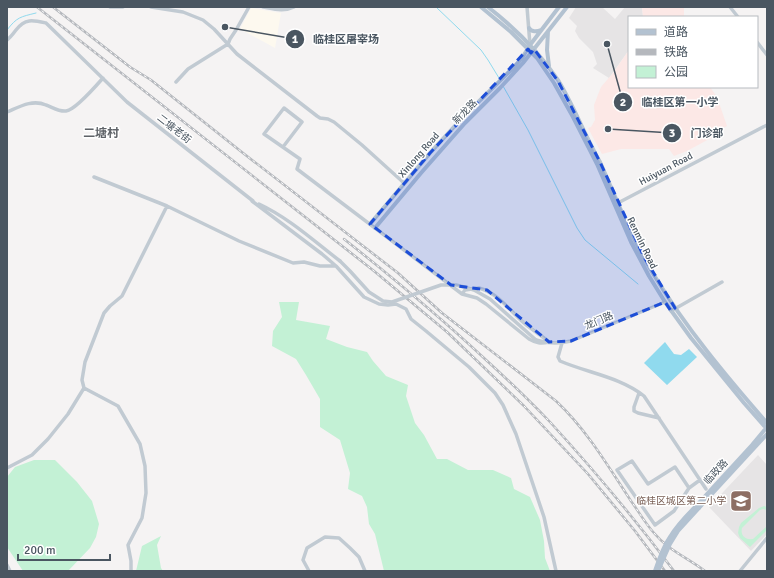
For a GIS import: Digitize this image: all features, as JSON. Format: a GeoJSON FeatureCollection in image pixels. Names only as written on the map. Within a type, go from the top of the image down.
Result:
{"type":"FeatureCollection","features":[{"type":"Feature","properties":{"kind":"main road"},"geometry":{"type":"LineString","coordinates":[[481,7],[531,49]]}},
{"type":"Feature","properties":{"kind":"main road"},"geometry":{"type":"LineString","coordinates":[[488,7],[501,17],[531,49]]}},
{"type":"Feature","properties":{"kind":"main road","name":"Xinlong Road"},"geometry":{"type":"LineString","coordinates":[[370,224],[430,153],[463,117],[511,74],[522,58],[531,49],[542,30],[559,7]]}},
{"type":"Feature","properties":{"kind":"main road"},"geometry":{"type":"LineString","coordinates":[[531,49],[567,7]]}},
{"type":"Feature","properties":{"kind":"main road"},"geometry":{"type":"LineString","coordinates":[[529,28],[533,31],[542,30]]}},
{"type":"Feature","properties":{"kind":"main road"},"geometry":{"type":"LineString","coordinates":[[548,31],[547,50],[549,68]]}},
{"type":"Feature","properties":{"kind":"main road","name":"Renmin Road"},"geometry":{"type":"LineString","coordinates":[[531,49],[540,56],[549,68],[577,115],[600,162],[640,259],[666,302],[767,423]]}},
{"type":"Feature","properties":{"kind":"main road","name":"Renmin Road"},"geometry":{"type":"LineString","coordinates":[[531,49],[568,106],[644,257],[673,310],[696,344],[767,428]]}},
{"type":"Feature","properties":{"kind":"main road","name":"新龙路"},"geometry":{"type":"LineString","coordinates":[[375,228],[464,123],[498,86]]}},
{"type":"Feature","properties":{"kind":"main road","name":"临政路"},"geometry":{"type":"LineString","coordinates":[[658,571],[670,544],[678,531],[697,507],[767,428]]}},
{"type":"Feature","properties":{"kind":"main road","name":"临政路"},"geometry":{"type":"LineString","coordinates":[[655,571],[670,536],[683,520],[767,434]]}},
{"type":"Feature","properties":{"kind":"street"},"geometry":{"type":"LineString","coordinates":[[110,7],[123,7]]}},
{"type":"Feature","properties":{"kind":"street"},"geometry":{"type":"LineString","coordinates":[[151,7],[183,12],[203,20],[214,29],[240,56],[317,116],[334,122],[362,145],[404,184]]}},
{"type":"Feature","properties":{"kind":"street"},"geometry":{"type":"LineString","coordinates":[[176,82],[188,69],[228,44],[249,7]]}},
{"type":"Feature","properties":{"kind":"street"},"geometry":{"type":"LineString","coordinates":[[263,7],[284,10],[294,7]]}},
{"type":"Feature","properties":{"kind":"street"},"geometry":{"type":"LineString","coordinates":[[527,7],[531,49]]}},
{"type":"Feature","properties":{"kind":"street"},"geometry":{"type":"LineString","coordinates":[[730,7],[737,16]]}},
{"type":"Feature","properties":{"kind":"street","name":"二塘老街"},"geometry":{"type":"LineString","coordinates":[[7,40],[20,24],[35,21],[46,23],[127,102],[252,201],[272,210],[306,234],[350,271],[369,292],[383,301],[392,302],[441,285],[456,285],[474,290],[490,299],[536,340]]}},
{"type":"Feature","properties":{"kind":"street"},"geometry":{"type":"LineString","coordinates":[[758,43],[767,55]]}},
{"type":"Feature","properties":{"kind":"street"},"geometry":{"type":"LineString","coordinates":[[7,112],[28,103],[36,103],[44,104],[67,112],[76,106],[103,78]]}},
{"type":"Feature","properties":{"kind":"street"},"geometry":{"type":"LineString","coordinates":[[283,147],[302,122],[284,108],[264,134],[300,159],[297,169],[462,294],[477,298],[536,343],[542,344],[549,342]]}},
{"type":"Feature","properties":{"kind":"street","name":"Huiyuan Road"},"geometry":{"type":"LineString","coordinates":[[617,204],[767,125]]}},
{"type":"Feature","properties":{"kind":"street"},"geometry":{"type":"LineString","coordinates":[[94,177],[167,206],[239,241],[293,263],[304,262],[320,266],[336,266]]}},
{"type":"Feature","properties":{"kind":"street"},"geometry":{"type":"LineString","coordinates":[[252,201],[322,254],[336,266],[364,297],[379,304],[396,304],[406,309],[411,320],[469,367],[495,393],[503,405],[518,441],[544,517],[556,571]]}},
{"type":"Feature","properties":{"kind":"street"},"geometry":{"type":"LineString","coordinates":[[7,468],[32,455],[48,439],[68,414],[84,388],[82,380],[84,362],[104,313],[122,296],[167,206]]}},
{"type":"Feature","properties":{"kind":"street"},"geometry":{"type":"LineString","coordinates":[[673,310],[722,282]]}},
{"type":"Feature","properties":{"kind":"street"},"geometry":{"type":"LineString","coordinates":[[462,294],[465,290],[479,288],[486,290],[503,303],[524,323],[549,342]]}},
{"type":"Feature","properties":{"kind":"street","name":"龙门路"},"geometry":{"type":"LineString","coordinates":[[536,340],[555,344],[580,338],[666,302]]}},
{"type":"Feature","properties":{"kind":"street"},"geometry":{"type":"LineString","coordinates":[[562,343],[558,357],[560,361],[624,384],[644,396],[706,489]]}},
{"type":"Feature","properties":{"kind":"street"},"geometry":{"type":"LineString","coordinates":[[84,388],[118,406],[140,444],[145,466],[146,493],[142,518],[128,545],[131,571]]}},
{"type":"Feature","properties":{"kind":"street"},"geometry":{"type":"LineString","coordinates":[[640,393],[634,407],[634,411],[659,418]]}},
{"type":"Feature","properties":{"kind":"street"},"geometry":{"type":"LineString","coordinates":[[689,488],[676,467],[648,484],[632,461],[617,470],[655,525],[674,511],[689,488],[700,480]]}},
{"type":"Feature","properties":{"kind":"street"},"geometry":{"type":"LineString","coordinates":[[309,571],[303,560],[307,548],[325,538],[339,538],[359,557],[365,571]]}},
{"type":"Feature","properties":{"kind":"street"},"geometry":{"type":"LineString","coordinates":[[740,571],[767,538]]}},
{"type":"Feature","properties":{"kind":"street"},"geometry":{"type":"LineString","coordinates":[[7,565],[10,571]]}},
{"type":"Feature","properties":{"kind":"highlighted area"},"geometry":{"type":"Polygon","coordinates":[[[528,49],[531,53],[534,49],[558,81],[600,162],[644,257],[675,308],[671,311],[665,302],[571,341],[549,342],[487,290],[451,285],[370,224],[430,153],[528,49]]]}},
{"type":"Feature","properties":{"kind":"shaded area"},"geometry":{"type":"Polygon","coordinates":[[[576,7],[602,7],[615,19],[625,7],[642,7],[643,16],[628,16],[628,51],[609,78],[593,68],[597,64],[593,52],[579,38],[575,31],[577,26],[569,18],[576,7]]]}},
{"type":"Feature","properties":{"kind":"shaded area"},"geometry":{"type":"Polygon","coordinates":[[[642,7],[684,7],[684,16],[643,16],[642,7]]]}},
{"type":"Feature","properties":{"kind":"shaded area"},"geometry":{"type":"Polygon","coordinates":[[[251,8],[281,13],[275,48],[240,29],[251,8]]]}},
{"type":"Feature","properties":{"kind":"shaded area"},"geometry":{"type":"Polygon","coordinates":[[[628,51],[628,88],[711,88],[717,97],[727,126],[721,129],[722,132],[687,151],[674,156],[669,149],[621,149],[602,154],[588,128],[591,127],[595,120],[594,105],[601,87],[628,51]]]}},
{"type":"Feature","properties":{"kind":"shaded area","name":"临桂区城区第二小学"},"geometry":{"type":"Polygon","coordinates":[[[758,455],[767,465],[767,534],[751,551],[709,507],[758,455]]]}},
{"type":"Feature","properties":{"kind":"green space"},"geometry":{"type":"Polygon","coordinates":[[[279,302],[299,302],[296,320],[330,326],[326,339],[347,347],[367,352],[386,376],[408,385],[406,396],[415,423],[424,435],[437,459],[447,459],[468,470],[493,470],[511,478],[514,489],[530,497],[540,520],[544,541],[545,558],[550,571],[384,571],[375,534],[369,524],[367,507],[362,496],[348,489],[350,473],[340,440],[320,427],[320,399],[296,359],[272,346],[273,331],[282,317],[279,302]]]}},
{"type":"Feature","properties":{"kind":"green space"},"geometry":{"type":"Polygon","coordinates":[[[34,460],[55,460],[77,482],[92,501],[99,524],[96,537],[90,548],[68,571],[23,571],[7,547],[7,477],[15,467],[34,460]]]}},
{"type":"Feature","properties":{"kind":"green space"},"geometry":{"type":"Polygon","coordinates":[[[764,506],[767,507],[767,510],[760,510],[742,528],[744,537],[753,539],[767,526],[767,530],[750,547],[740,538],[738,533],[739,527],[741,523],[759,508],[764,506]]]}},
{"type":"Feature","properties":{"kind":"green space"},"geometry":{"type":"Polygon","coordinates":[[[161,536],[157,545],[161,568],[163,571],[136,571],[142,546],[161,536]]]}},
{"type":"Feature","properties":{"kind":"water"},"geometry":{"type":"Polygon","coordinates":[[[665,342],[674,354],[681,355],[689,349],[697,357],[667,385],[644,363],[665,342]]]}},
{"type":"Feature","properties":{"kind":"waterway"},"geometry":{"type":"LineString","coordinates":[[436,7],[481,50],[499,78]]}},
{"type":"Feature","properties":{"kind":"waterway"},"geometry":{"type":"LineString","coordinates":[[7,30],[19,18],[36,13]]}},
{"type":"Feature","properties":{"kind":"waterway"},"geometry":{"type":"LineString","coordinates":[[503,86],[528,130],[577,228],[585,240],[638,284]]}},
{"type":"Feature","properties":{"kind":"railway"},"geometry":{"type":"LineString","coordinates":[[37,7],[374,271],[447,332],[524,406],[588,474],[635,531],[665,571]]}},
{"type":"Feature","properties":{"kind":"railway"},"geometry":{"type":"LineString","coordinates":[[53,7],[130,67],[151,80],[398,273],[442,313],[556,401],[578,424],[587,436],[654,533],[665,544],[705,571]]}},
{"type":"Feature","properties":{"kind":"railway"},"geometry":{"type":"LineString","coordinates":[[344,239],[451,328],[550,422],[629,514],[674,571]]}},
{"type":"Feature","properties":{"kind":"place","name":"临桂区屠宰场"},"geometry":{"type":"Point","coordinates":[225,27]}},
{"type":"Feature","properties":{"kind":"place","name":"临桂区第一小学"},"geometry":{"type":"Point","coordinates":[607,44]}},
{"type":"Feature","properties":{"kind":"place","name":"门诊部"},"geometry":{"type":"Point","coordinates":[608,129]}},
{"type":"Feature","properties":{"kind":"place","name":"临桂区城区第二小学"},"geometry":{"type":"Point","coordinates":[741,501]}},
{"type":"Feature","properties":{"kind":"district","name":"二塘村"},"geometry":{"type":"Point","coordinates":[101,133]}}]}
